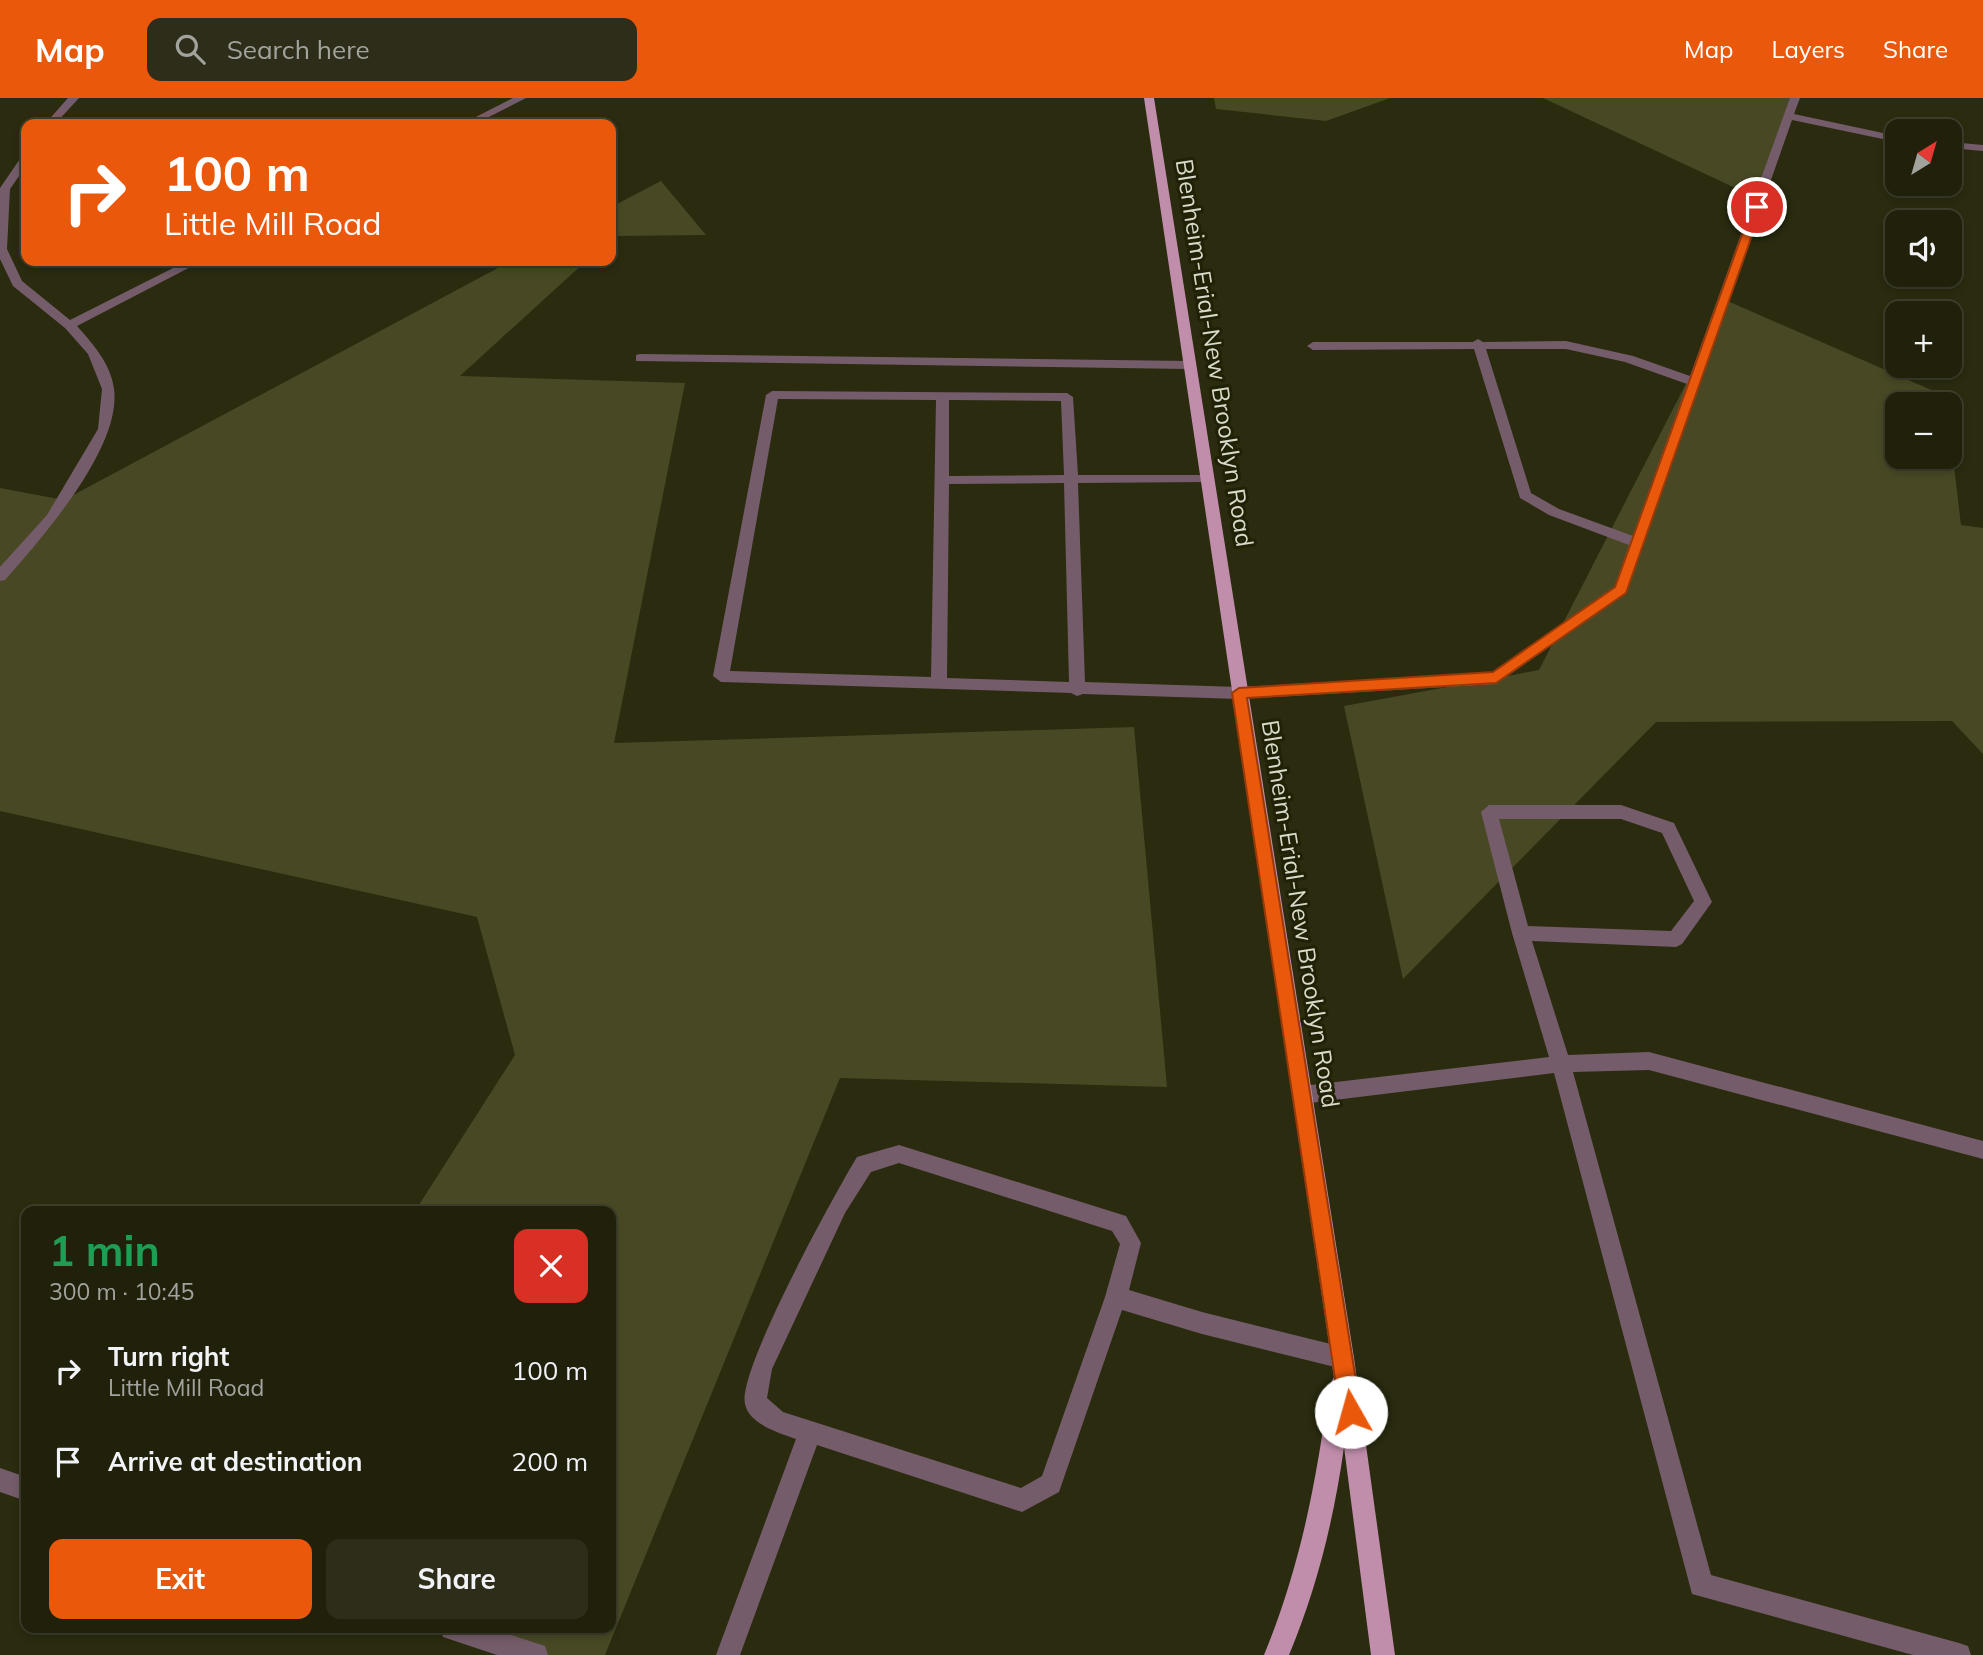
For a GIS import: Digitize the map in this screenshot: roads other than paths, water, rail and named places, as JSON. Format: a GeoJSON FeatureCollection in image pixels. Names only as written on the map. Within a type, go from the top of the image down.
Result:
{"type":"FeatureCollection","features":[{"type":"Feature","properties":{"kind":"main road","name":"Blenheim-Erial-New Brooklyn Road"},"geometry":{"type":"LineString","coordinates":[[1149,98],[1343,1358],[1383,1655]]}},
{"type":"Feature","properties":{"kind":"main road"},"geometry":{"type":"LineString","coordinates":[[1276,1655],[1294,1617],[1316,1539],[1331,1463],[1343,1358]]}},
{"type":"Feature","properties":{"kind":"street"},"geometry":{"type":"LineString","coordinates":[[55,119],[74,98]]}},
{"type":"Feature","properties":{"kind":"street"},"geometry":{"type":"LineString","coordinates":[[477,119],[521,98]]}},
{"type":"Feature","properties":{"kind":"street"},"geometry":{"type":"LineString","coordinates":[[1077,690],[1067,397],[772,396],[721,676],[939,681],[1077,690],[1239,693],[1496,677],[1621,589],[1796,98]]}},
{"type":"Feature","properties":{"kind":"street"},"geometry":{"type":"LineString","coordinates":[[1789,116],[1885,136]]}},
{"type":"Feature","properties":{"kind":"street"},"geometry":{"type":"LineString","coordinates":[[1962,146],[1983,148]]}},
{"type":"Feature","properties":{"kind":"street"},"geometry":{"type":"LineString","coordinates":[[0,576],[52,518],[105,429],[108,389],[94,353],[69,325],[17,283],[1,249],[5,189],[21,165]]}},
{"type":"Feature","properties":{"kind":"street"},"geometry":{"type":"LineString","coordinates":[[69,325],[186,266]]}},
{"type":"Feature","properties":{"kind":"street"},"geometry":{"type":"LineString","coordinates":[[1313,346],[1425,347],[1478,343],[1566,345],[1629,359],[1695,382]]}},
{"type":"Feature","properties":{"kind":"street"},"geometry":{"type":"LineString","coordinates":[[1478,343],[1525,495],[1554,512],[1637,543]]}},
{"type":"Feature","properties":{"kind":"street"},"geometry":{"type":"LineString","coordinates":[[640,358],[1188,365]]}},
{"type":"Feature","properties":{"kind":"street"},"geometry":{"type":"LineString","coordinates":[[939,681],[943,398]]}},
{"type":"Feature","properties":{"kind":"street"},"geometry":{"type":"LineString","coordinates":[[942,480],[1206,478]]}},
{"type":"Feature","properties":{"kind":"street"},"geometry":{"type":"LineString","coordinates":[[1521,933],[1676,939],[1703,902],[1668,828],[1621,811],[1489,812],[1521,933],[1561,1064],[1702,1585],[1959,1655]]}},
{"type":"Feature","properties":{"kind":"street"},"geometry":{"type":"LineString","coordinates":[[1302,1095],[1561,1064],[1648,1061],[1983,1150]]}},
{"type":"Feature","properties":{"kind":"street"},"geometry":{"type":"LineString","coordinates":[[899,1154],[1119,1223],[1131,1243],[1116,1297],[1051,1484],[1022,1500],[776,1421],[755,1402],[761,1368],[838,1206],[864,1164],[899,1154]]}},
{"type":"Feature","properties":{"kind":"street"},"geometry":{"type":"LineString","coordinates":[[1116,1297],[1202,1323],[1343,1358]]}},
{"type":"Feature","properties":{"kind":"street"},"geometry":{"type":"LineString","coordinates":[[728,1655],[810,1432]]}},
{"type":"Feature","properties":{"kind":"street"},"geometry":{"type":"LineString","coordinates":[[0,1480],[21,1487]]}},
{"type":"Feature","properties":{"kind":"street"},"geometry":{"type":"LineString","coordinates":[[468,1633],[536,1655]]}}]}
